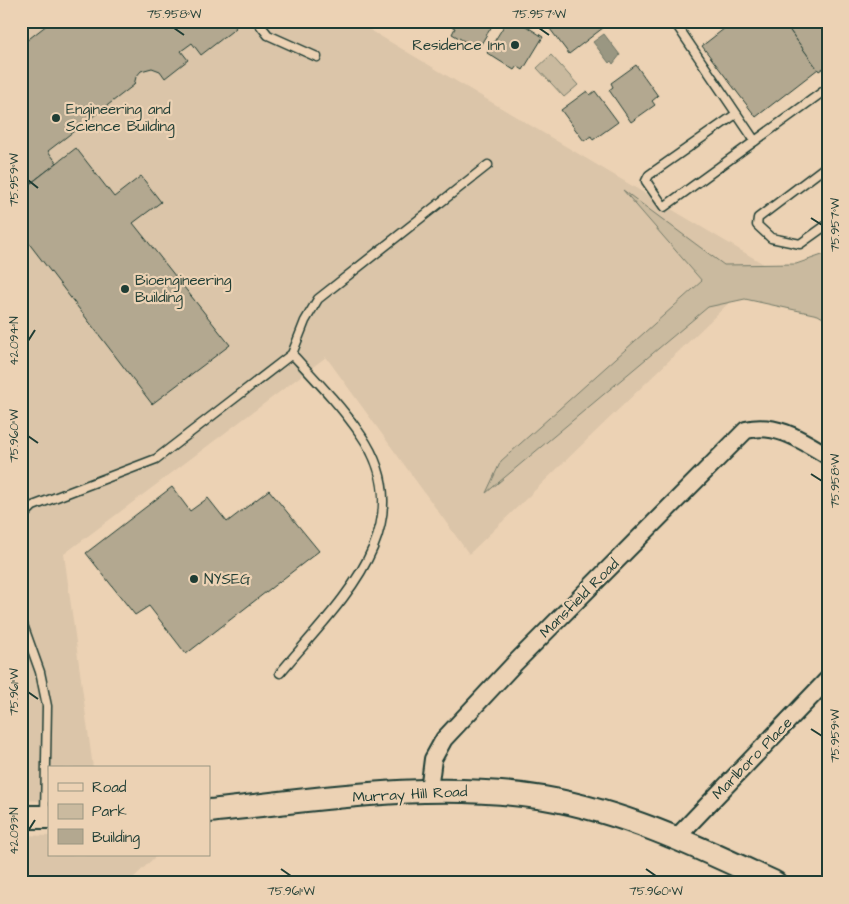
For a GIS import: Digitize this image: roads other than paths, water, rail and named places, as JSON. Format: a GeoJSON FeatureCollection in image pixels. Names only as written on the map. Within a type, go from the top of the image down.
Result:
{"type":"FeatureCollection","features":[{"type":"Feature","properties":{"kind":"street","name":"Mansfield Road"},"geometry":{"type":"LineString","coordinates":[[429,790],[433,759],[444,738],[515,663],[746,430],[759,426],[775,428],[828,456]]}},
{"type":"Feature","properties":{"kind":"street","name":"Marlboro Place"},"geometry":{"type":"LineString","coordinates":[[677,837],[828,679]]}},
{"type":"Feature","properties":{"kind":"street","name":"Murray Hill Road"},"geometry":{"type":"LineString","coordinates":[[210,811],[429,790],[478,791],[545,799],[634,822],[677,837],[775,883]]}},
{"type":"Feature","properties":{"kind":"street"},"geometry":{"type":"LineString","coordinates":[[21,817],[47,817]]}},
{"type":"Feature","properties":{"kind":"lane"},"geometry":{"type":"LineString","coordinates":[[257,21],[268,35],[317,57]]}},
{"type":"Feature","properties":{"kind":"lane"},"geometry":{"type":"LineString","coordinates":[[674,21],[717,82],[755,141]]}},
{"type":"Feature","properties":{"kind":"lane"},"geometry":{"type":"LineString","coordinates":[[736,114],[649,175],[646,181],[664,207],[828,88]]}},
{"type":"Feature","properties":{"kind":"lane"},"geometry":{"type":"LineString","coordinates":[[21,518],[33,506],[156,458],[292,354],[305,321],[318,299],[488,165]]}},
{"type":"Feature","properties":{"kind":"lane"},"geometry":{"type":"LineString","coordinates":[[828,165],[758,218],[757,225],[771,238],[800,244],[828,224]]}},
{"type":"Feature","properties":{"kind":"lane"},"geometry":{"type":"LineString","coordinates":[[280,674],[354,584],[368,562],[381,530],[384,497],[376,465],[362,436],[292,354]]}},
{"type":"Feature","properties":{"kind":"lane"},"geometry":{"type":"LineString","coordinates":[[21,619],[40,672],[46,706],[47,817]]}},
{"type":"Feature","properties":{"kind":"place","name":"Residence Inn"},"geometry":{"type":"Point","coordinates":[515,45]}},
{"type":"Feature","properties":{"kind":"place","name":"Engineering and Science Building"},"geometry":{"type":"Point","coordinates":[56,118]}},
{"type":"Feature","properties":{"kind":"place","name":"Bioengineering Building"},"geometry":{"type":"Point","coordinates":[125,289]}},
{"type":"Feature","properties":{"kind":"place","name":"NYSEG"},"geometry":{"type":"Point","coordinates":[194,579]}}]}
